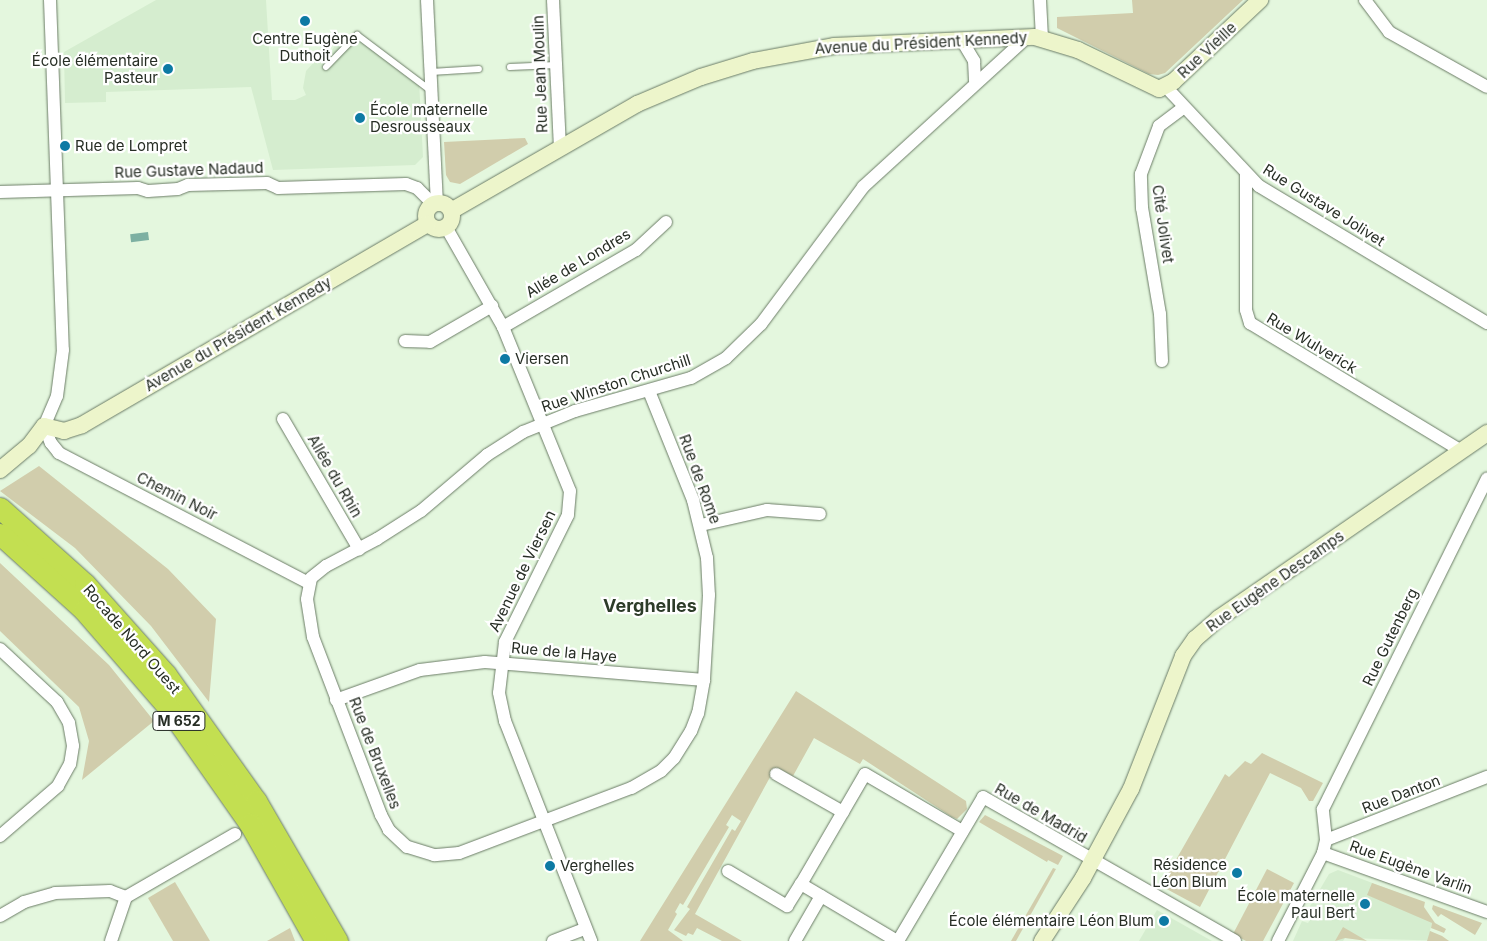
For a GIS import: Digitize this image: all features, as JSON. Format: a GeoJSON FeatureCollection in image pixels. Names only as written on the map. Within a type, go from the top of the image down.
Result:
{"type":"FeatureCollection","features":[{"type":"Feature","properties":{"kind":"highway","name":"Rocade Nord Ouest"},"geometry":{"type":"LineString","coordinates":[[0,508],[92,591],[172,683],[256,801],[337,941]]}},
{"type":"Feature","properties":{"kind":"highway","name":"Rocade Nord Ouest"},"geometry":{"type":"LineString","coordinates":[[0,534],[84,610],[150,685],[230,792],[295,899],[316,941]]}},
{"type":"Feature","properties":{"kind":"highway"},"geometry":{"type":"LineString","coordinates":[[295,899],[311,941]]}},
{"type":"Feature","properties":{"kind":"street"},"geometry":{"type":"LineString","coordinates":[[0,470],[29,446],[44,426],[57,396],[62,367],[50,0]]}},
{"type":"Feature","properties":{"kind":"street"},"geometry":{"type":"LineString","coordinates":[[427,0],[430,72],[440,206],[452,219],[446,227],[437,229],[428,224],[426,212],[440,206]]}},
{"type":"Feature","properties":{"kind":"street","name":"Rue Jean Moulin"},"geometry":{"type":"LineString","coordinates":[[553,0],[560,147]]}},
{"type":"Feature","properties":{"kind":"street"},"geometry":{"type":"LineString","coordinates":[[1035,37],[1040,0]]}},
{"type":"Feature","properties":{"kind":"street","name":"Rue Vieille"},"geometry":{"type":"LineString","coordinates":[[1148,87],[1159,90],[1166,87],[1260,0]]}},
{"type":"Feature","properties":{"kind":"street"},"geometry":{"type":"LineString","coordinates":[[1365,0],[1389,32],[1487,87]]}},
{"type":"Feature","properties":{"kind":"street","name":"Avenue du Président Kennedy"},"geometry":{"type":"LineString","coordinates":[[440,206],[560,147],[654,96],[737,65],[821,47],[1035,37],[1078,50],[1148,87]]}},
{"type":"Feature","properties":{"kind":"street","name":"Rue Winston Churchill"},"geometry":{"type":"LineString","coordinates":[[359,549],[422,511],[506,441],[544,423],[691,378],[735,351],[761,324],[863,187],[975,84],[1035,37]]}},
{"type":"Feature","properties":{"kind":"street"},"geometry":{"type":"LineString","coordinates":[[961,39],[974,61],[975,84]]}},
{"type":"Feature","properties":{"kind":"street","name":"Rue Gustave Jolivet"},"geometry":{"type":"LineString","coordinates":[[1166,87],[1246,174],[1278,200],[1487,323]]}},
{"type":"Feature","properties":{"kind":"street","name":"Cité Jolivet"},"geometry":{"type":"LineString","coordinates":[[1162,361],[1160,314],[1142,208],[1141,174],[1159,126],[1184,107]]}},
{"type":"Feature","properties":{"kind":"street","name":"Rue Wulverick"},"geometry":{"type":"LineString","coordinates":[[1246,174],[1246,310],[1250,323],[1462,451]]}},
{"type":"Feature","properties":{"kind":"street","name":"Rue Gustave Nadaud"},"geometry":{"type":"LineString","coordinates":[[0,192],[138,188],[148,191],[178,189],[188,184],[267,183],[278,188],[406,184],[417,188],[440,206]]}},
{"type":"Feature","properties":{"kind":"street","name":"Allée de Londres"},"geometry":{"type":"LineString","coordinates":[[503,326],[636,250],[666,222]]}},
{"type":"Feature","properties":{"kind":"street","name":"Avenue du Président Kennedy"},"geometry":{"type":"LineString","coordinates":[[44,426],[64,431],[82,425],[428,224]]}},
{"type":"Feature","properties":{"kind":"street","name":"Avenue de Viersen"},"geometry":{"type":"LineString","coordinates":[[446,227],[503,326],[569,485],[570,508],[508,635],[498,683],[502,712],[591,941]]}},
{"type":"Feature","properties":{"kind":"street"},"geometry":{"type":"LineString","coordinates":[[405,341],[430,342],[492,306]]}},
{"type":"Feature","properties":{"kind":"street","name":"Rue de Rome"},"geometry":{"type":"LineString","coordinates":[[544,822],[631,788],[660,771],[674,758],[691,731],[698,713],[704,680],[709,581],[701,525],[649,391]]}},
{"type":"Feature","properties":{"kind":"street","name":"Allée du Rhin"},"geometry":{"type":"LineString","coordinates":[[283,419],[359,549]]}},
{"type":"Feature","properties":{"kind":"street","name":"Chemin Noir"},"geometry":{"type":"LineString","coordinates":[[44,426],[51,443],[59,453],[309,582]]}},
{"type":"Feature","properties":{"kind":"street","name":"Rue Eugène Descamps"},"geometry":{"type":"LineString","coordinates":[[1042,941],[1091,861],[1136,778],[1183,656],[1201,633],[1487,433]]}},
{"type":"Feature","properties":{"kind":"street","name":"Rue Gutenberg"},"geometry":{"type":"LineString","coordinates":[[1326,840],[1323,809],[1487,479]]}},
{"type":"Feature","properties":{"kind":"street"},"geometry":{"type":"LineString","coordinates":[[701,525],[767,510],[820,514]]}},
{"type":"Feature","properties":{"kind":"street"},"geometry":{"type":"LineString","coordinates":[[309,582],[320,569],[359,549]]}},
{"type":"Feature","properties":{"kind":"street","name":"Rue de Bruxelles"},"geometry":{"type":"LineString","coordinates":[[309,582],[307,599],[311,628],[336,700],[385,823],[407,847],[434,855],[452,855],[544,822]]}},
{"type":"Feature","properties":{"kind":"street"},"geometry":{"type":"LineString","coordinates":[[0,649],[57,702],[69,723],[72,746],[70,764],[58,786],[0,836]]}},
{"type":"Feature","properties":{"kind":"street","name":"Rue de la Haye"},"geometry":{"type":"LineString","coordinates":[[336,700],[420,670],[501,662],[704,680]]}},
{"type":"Feature","properties":{"kind":"street"},"geometry":{"type":"LineString","coordinates":[[776,774],[843,812]]}},
{"type":"Feature","properties":{"kind":"street"},"geometry":{"type":"LineString","coordinates":[[728,871],[787,906],[865,774],[962,831]]}},
{"type":"Feature","properties":{"kind":"street","name":"Rue Danton"},"geometry":{"type":"LineString","coordinates":[[1326,840],[1487,777]]}},
{"type":"Feature","properties":{"kind":"street","name":"Rue de Madrid"},"geometry":{"type":"LineString","coordinates":[[801,884],[898,941],[982,797],[1091,861]]}},
{"type":"Feature","properties":{"kind":"street"},"geometry":{"type":"LineString","coordinates":[[111,941],[126,897],[235,834]]}},
{"type":"Feature","properties":{"kind":"street"},"geometry":{"type":"LineString","coordinates":[[1278,941],[1323,853],[1326,840]]}},
{"type":"Feature","properties":{"kind":"street","name":"Rue Eugène Varlin"},"geometry":{"type":"LineString","coordinates":[[1323,853],[1487,912]]}},
{"type":"Feature","properties":{"kind":"street"},"geometry":{"type":"LineString","coordinates":[[1091,861],[1235,941]]}},
{"type":"Feature","properties":{"kind":"street"},"geometry":{"type":"LineString","coordinates":[[0,916],[24,902],[55,894],[110,891],[126,897]]}},
{"type":"Feature","properties":{"kind":"street"},"geometry":{"type":"LineString","coordinates":[[795,941],[821,896]]}},
{"type":"Feature","properties":{"kind":"street"},"geometry":{"type":"LineString","coordinates":[[553,941],[585,929]]}},
{"type":"Feature","properties":{"kind":"lane"},"geometry":{"type":"LineString","coordinates":[[326,67],[357,35],[432,90]]}},
{"type":"Feature","properties":{"kind":"lane"},"geometry":{"type":"LineString","coordinates":[[510,67],[556,65]]}},
{"type":"Feature","properties":{"kind":"lane"},"geometry":{"type":"LineString","coordinates":[[430,72],[479,69]]}},
{"type":"Feature","properties":{"kind":"shaded area"},"geometry":{"type":"Polygon","coordinates":[[[156,0],[266,0],[272,100],[295,100],[306,95],[303,88],[306,71],[315,61],[325,60],[337,43],[350,34],[357,35],[419,81],[423,157],[415,165],[273,170],[251,87],[106,92],[106,102],[65,103],[64,52],[156,0]]]}},
{"type":"Feature","properties":{"kind":"shaded area"},"geometry":{"type":"Polygon","coordinates":[[[1132,0],[1243,0],[1165,73],[1158,75],[1149,74],[1057,28],[1057,17],[1133,13],[1132,0]]]}},
{"type":"Feature","properties":{"kind":"shaded area"},"geometry":{"type":"Polygon","coordinates":[[[525,138],[528,144],[460,184],[450,182],[446,175],[444,142],[525,138]]]}},
{"type":"Feature","properties":{"kind":"shaded area"},"geometry":{"type":"Polygon","coordinates":[[[39,466],[168,569],[216,619],[209,702],[151,626],[75,548],[0,491],[39,466]]]}},
{"type":"Feature","properties":{"kind":"shaded area"},"geometry":{"type":"Polygon","coordinates":[[[0,563],[109,665],[154,721],[82,780],[89,741],[79,707],[0,631],[0,563]]]}},
{"type":"Feature","properties":{"kind":"shaded area"},"geometry":{"type":"Polygon","coordinates":[[[796,691],[966,801],[967,809],[957,819],[952,817],[863,759],[860,764],[814,738],[793,776],[778,768],[774,770],[695,914],[742,941],[722,941],[697,928],[693,935],[688,933],[686,936],[674,930],[690,909],[687,907],[732,829],[735,831],[741,821],[732,815],[726,825],[729,827],[683,905],[680,903],[675,912],[677,914],[668,930],[683,941],[640,941],[796,691]]]}},
{"type":"Feature","properties":{"kind":"shaded area"},"geometry":{"type":"Polygon","coordinates":[[[1262,753],[1323,783],[1313,801],[1309,801],[1301,788],[1270,773],[1200,907],[1161,886],[1225,774],[1229,777],[1245,761],[1251,764],[1262,753]]]}},
{"type":"Feature","properties":{"kind":"shaded area"},"geometry":{"type":"Polygon","coordinates":[[[985,815],[1063,856],[1058,865],[1048,860],[1047,862],[979,822],[985,815]]]}},
{"type":"Feature","properties":{"kind":"shaded area"},"geometry":{"type":"Polygon","coordinates":[[[1053,868],[1056,869],[1016,941],[1011,941],[1053,868]]]}},
{"type":"Feature","properties":{"kind":"shaded area"},"geometry":{"type":"Polygon","coordinates":[[[1267,869],[1294,883],[1263,941],[1246,941],[1233,934],[1267,869]]]}},
{"type":"Feature","properties":{"kind":"shaded area","name":"École maternelle Paul Bert"},"geometry":{"type":"Polygon","coordinates":[[[1338,870],[1420,901],[1432,923],[1430,931],[1449,941],[1345,938],[1343,941],[1293,941],[1302,921],[1308,923],[1314,914],[1315,912],[1309,908],[1329,874],[1338,870]]]}},
{"type":"Feature","properties":{"kind":"shaded area"},"geometry":{"type":"Polygon","coordinates":[[[175,882],[210,941],[173,941],[148,898],[175,882]]]}},
{"type":"Feature","properties":{"kind":"shaded area"},"geometry":{"type":"Polygon","coordinates":[[[1372,883],[1425,902],[1424,907],[1435,923],[1446,929],[1444,933],[1431,928],[1432,923],[1367,895],[1372,883]]]}},
{"type":"Feature","properties":{"kind":"shaded area"},"geometry":{"type":"Polygon","coordinates":[[[1433,905],[1482,923],[1475,935],[1441,914],[1438,917],[1432,909],[1433,905]]]}},
{"type":"Feature","properties":{"kind":"shaded area","name":"École élémentaire Léon Blum"},"geometry":{"type":"Polygon","coordinates":[[[1157,910],[1212,941],[1139,941],[1157,910]]]}},
{"type":"Feature","properties":{"kind":"shaded area"},"geometry":{"type":"Polygon","coordinates":[[[1343,927],[1367,941],[1345,938],[1335,941],[1343,927]]]}},
{"type":"Feature","properties":{"kind":"shaded area"},"geometry":{"type":"Polygon","coordinates":[[[290,928],[295,941],[267,941],[290,928]]]}},
{"type":"Feature","properties":{"kind":"shaded area"},"geometry":{"type":"Polygon","coordinates":[[[1430,931],[1442,936],[1449,941],[1427,941],[1430,931]]]}},
{"type":"Feature","properties":{"kind":"water"},"geometry":{"type":"Polygon","coordinates":[[[148,232],[149,240],[131,242],[130,234],[148,232]]]}},
{"type":"Feature","properties":{"kind":"place","name":"Centre Eugène Duthoit"},"geometry":{"type":"Point","coordinates":[305,21]}},
{"type":"Feature","properties":{"kind":"place","name":"École élémentaire Pasteur"},"geometry":{"type":"Point","coordinates":[168,69]}},
{"type":"Feature","properties":{"kind":"place","name":"École maternelle Desrousseaux"},"geometry":{"type":"Point","coordinates":[360,118]}},
{"type":"Feature","properties":{"kind":"place","name":"Rue de Lompret"},"geometry":{"type":"Point","coordinates":[65,146]}},
{"type":"Feature","properties":{"kind":"place","name":"Viersen"},"geometry":{"type":"Point","coordinates":[505,359]}},
{"type":"Feature","properties":{"kind":"place","name":"Verghelles"},"geometry":{"type":"Point","coordinates":[550,866]}},
{"type":"Feature","properties":{"kind":"place","name":"Résidence Léon Blum"},"geometry":{"type":"Point","coordinates":[1237,873]}},
{"type":"Feature","properties":{"kind":"place","name":"École maternelle Paul Bert"},"geometry":{"type":"Point","coordinates":[1365,904]}},
{"type":"Feature","properties":{"kind":"place","name":"École élémentaire Léon Blum"},"geometry":{"type":"Point","coordinates":[1164,921]}},
{"type":"Feature","properties":{"kind":"district","name":"Verghelles"},"geometry":{"type":"Point","coordinates":[650,606]}}]}
